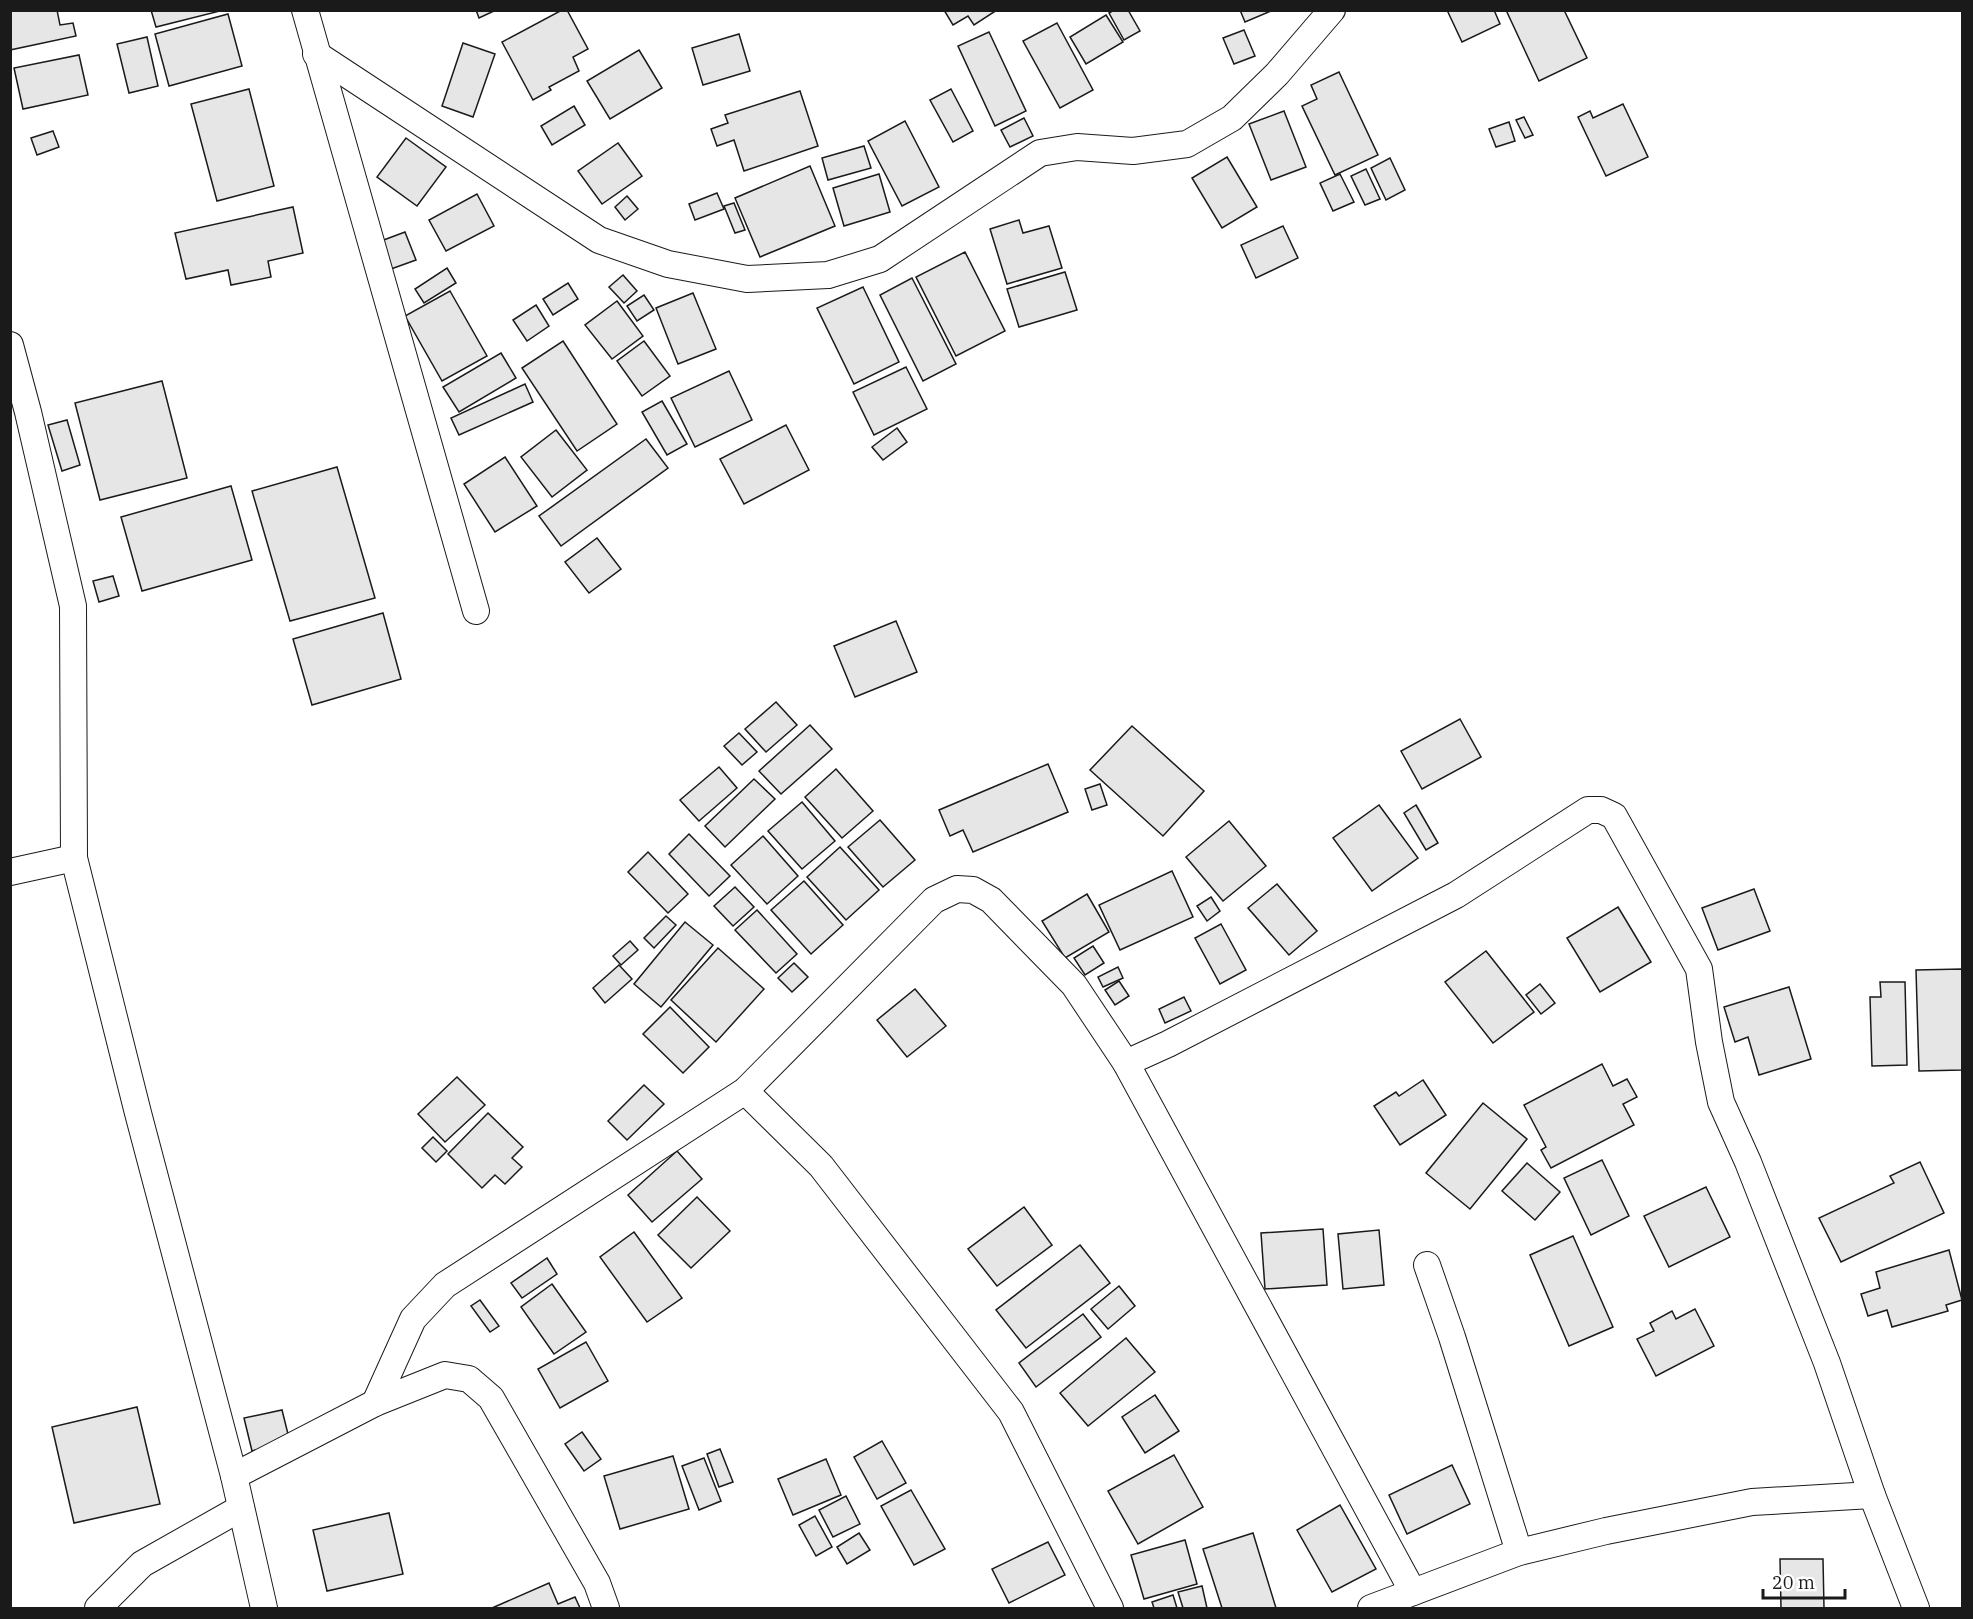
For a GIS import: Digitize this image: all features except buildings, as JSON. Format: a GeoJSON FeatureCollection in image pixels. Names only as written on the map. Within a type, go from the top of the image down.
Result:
{"type":"FeatureCollection","features":[{"type":"Feature","properties":{"kind":"street"},"geometry":{"type":"LineString","coordinates":[[305,10],[476,611]]}},
{"type":"Feature","properties":{"kind":"street"},"geometry":{"type":"LineString","coordinates":[[316,54],[598,240],[668,264],[747,279],[828,275],[880,259],[1040,153],[1077,147],[1133,151],[1187,144],[1232,118],[1277,74],[1332,10]]}},
{"type":"Feature","properties":{"kind":"street"},"geometry":{"type":"LineString","coordinates":[[10,345],[73,606],[74,858],[138,1113],[234,1476],[264,1608]]}},
{"type":"Feature","properties":{"kind":"street"},"geometry":{"type":"LineString","coordinates":[[1126,1063],[1188,1034],[1456,895],[1588,810],[1601,810],[1614,816],[1699,969],[1709,1042],[1721,1102],[1749,1162],[1827,1364],[1872,1495],[1916,1608]]}},
{"type":"Feature","properties":{"kind":"street"},"geometry":{"type":"LineString","coordinates":[[10,872],[74,858]]}},
{"type":"Feature","properties":{"kind":"street"},"geometry":{"type":"LineString","coordinates":[[375,1403],[413,1319],[445,1285],[745,1091],[934,900],[957,889],[973,890],[991,900],[1074,985],[1126,1063],[1413,1592]]}},
{"type":"Feature","properties":{"kind":"street"},"geometry":{"type":"LineString","coordinates":[[745,1091],[821,1166],[1011,1412],[1110,1608]]}},
{"type":"Feature","properties":{"kind":"street"},"geometry":{"type":"LineString","coordinates":[[1427,1265],[1520,1552]]}},
{"type":"Feature","properties":{"kind":"street"},"geometry":{"type":"LineString","coordinates":[[234,1476],[375,1403],[445,1375],[470,1378],[491,1398],[597,1583],[606,1608]]}},
{"type":"Feature","properties":{"kind":"street"},"geometry":{"type":"LineString","coordinates":[[1371,1608],[1520,1552],[1606,1531],[1752,1502],[1872,1495]]}},
{"type":"Feature","properties":{"kind":"street"},"geometry":{"type":"LineString","coordinates":[[98,1608],[142,1564],[241,1508]]}}]}
